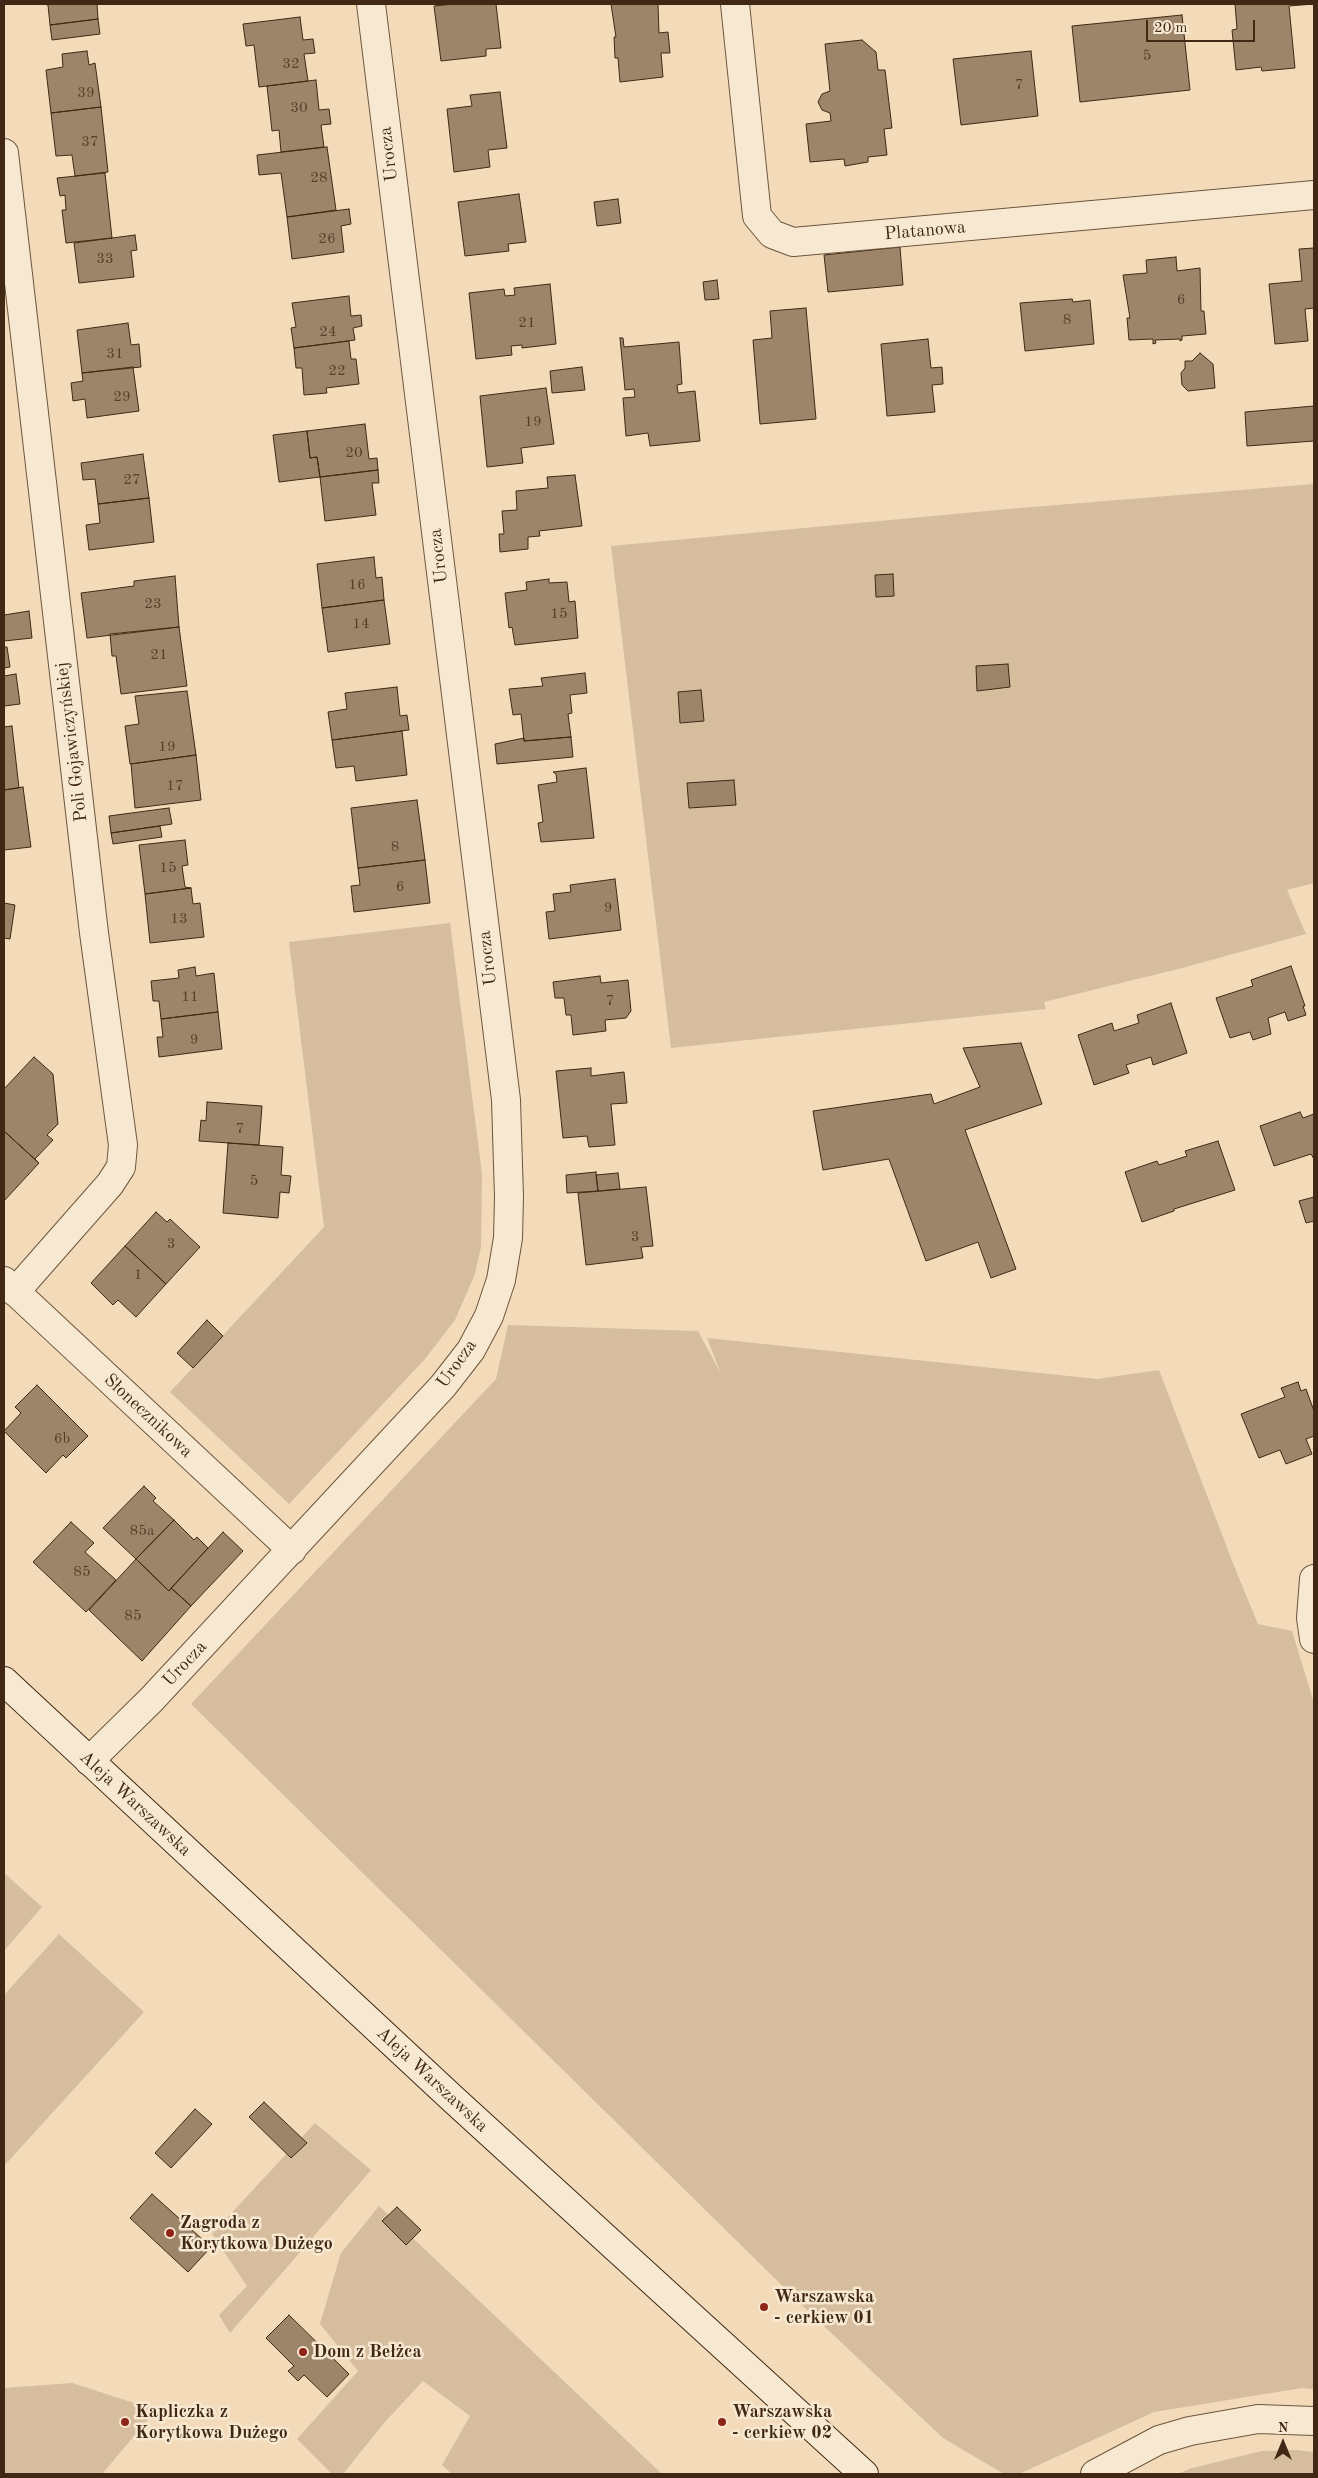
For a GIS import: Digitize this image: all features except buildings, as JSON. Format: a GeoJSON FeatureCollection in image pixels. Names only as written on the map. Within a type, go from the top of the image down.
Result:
{"type":"FeatureCollection","features":[{"type":"Feature","properties":{"kind":"street","name":"Urocza"},"geometry":{"type":"LineString","coordinates":[[89,1761],[152,1700],[292,1550],[436,1393],[471,1350],[489,1316],[501,1280],[508,1238],[509,1188],[506,1100],[371,4]]}},
{"type":"Feature","properties":{"kind":"street","name":"Platanowa"},"geometry":{"type":"LineString","coordinates":[[734,4],[757,216],[772,234],[792,242],[1314,195]]}},
{"type":"Feature","properties":{"kind":"street","name":"Poli Gojawiczyńskiej"},"geometry":{"type":"LineString","coordinates":[[4,153],[94,933],[123,1145],[121,1167],[110,1184],[9,1287]]}},
{"type":"Feature","properties":{"kind":"street","name":"Słonecznikowa"},"geometry":{"type":"LineString","coordinates":[[9,1287],[292,1550]]}},
{"type":"Feature","properties":{"kind":"street"},"geometry":{"type":"LineString","coordinates":[[1314,1579],[1310,1618],[1314,1640]]}},
{"type":"Feature","properties":{"kind":"street","name":"Aleja Warszawska"},"geometry":{"type":"LineString","coordinates":[[4,1680],[454,2100],[864,2474]]}},
{"type":"Feature","properties":{"kind":"street"},"geometry":{"type":"LineString","coordinates":[[1095,2474],[1159,2440],[1190,2431],[1258,2419],[1314,2421]]}},
{"type":"Feature","properties":{"kind":"shaded area"},"geometry":{"type":"Polygon","coordinates":[[[1314,484],[1314,883],[1287,890],[1306,934],[1182,968],[1044,1002],[1046,1009],[671,1048],[611,546],[1008,509],[1314,484]]]}},
{"type":"Feature","properties":{"kind":"shaded area"},"geometry":{"type":"Polygon","coordinates":[[[450,923],[482,1174],[481,1247],[475,1274],[455,1320],[425,1359],[289,1504],[170,1392],[324,1227],[289,942],[450,923]]]}},
{"type":"Feature","properties":{"kind":"shaded area"},"geometry":{"type":"Polygon","coordinates":[[[508,1325],[698,1331],[721,1374],[707,1338],[1097,1379],[1159,1370],[1258,1624],[1292,1631],[1314,1703],[1314,2389],[1302,2388],[1154,2412],[1019,2474],[1004,2474],[943,2438],[811,2314],[191,1704],[496,1379],[508,1325]]]}},
{"type":"Feature","properties":{"kind":"shaded area"},"geometry":{"type":"Polygon","coordinates":[[[4,1873],[42,1907],[4,1951],[4,1873]]]}},
{"type":"Feature","properties":{"kind":"shaded area"},"geometry":{"type":"Polygon","coordinates":[[[59,1934],[144,2012],[4,2166],[4,1995],[59,1934]]]}},
{"type":"Feature","properties":{"kind":"shaded area"},"geometry":{"type":"Polygon","coordinates":[[[315,2123],[371,2170],[230,2333],[219,2315],[247,2286],[212,2234],[315,2123]]]}},
{"type":"Feature","properties":{"kind":"shaded area"},"geometry":{"type":"Polygon","coordinates":[[[379,2206],[662,2474],[452,2474],[442,2465],[470,2416],[423,2381],[384,2423],[343,2474],[332,2474],[297,2439],[358,2371],[320,2324],[341,2253],[379,2206]]]}},
{"type":"Feature","properties":{"kind":"shaded area"},"geometry":{"type":"Polygon","coordinates":[[[72,2383],[156,2410],[102,2474],[4,2474],[4,2388],[72,2383]]]}},
{"type":"Feature","properties":{"kind":"shaded area"},"geometry":{"type":"Polygon","coordinates":[[[1296,2450],[1314,2452],[1314,2474],[1177,2474],[1192,2468],[1262,2451],[1296,2450]]]}},
{"type":"Feature","properties":{"kind":"place","name":"Zagroda z Korytkowa Dużego"},"geometry":{"type":"Point","coordinates":[170,2233]}},
{"type":"Feature","properties":{"kind":"place","name":"Warszawska - cerkiew 01"},"geometry":{"type":"Point","coordinates":[764,2307]}},
{"type":"Feature","properties":{"kind":"place","name":"Dom z Bełżca"},"geometry":{"type":"Point","coordinates":[303,2352]}},
{"type":"Feature","properties":{"kind":"place","name":"Kapliczka z Korytkowa Dużego"},"geometry":{"type":"Point","coordinates":[125,2422]}},
{"type":"Feature","properties":{"kind":"place","name":"Warszawska - cerkiew 02"},"geometry":{"type":"Point","coordinates":[722,2422]}}]}
